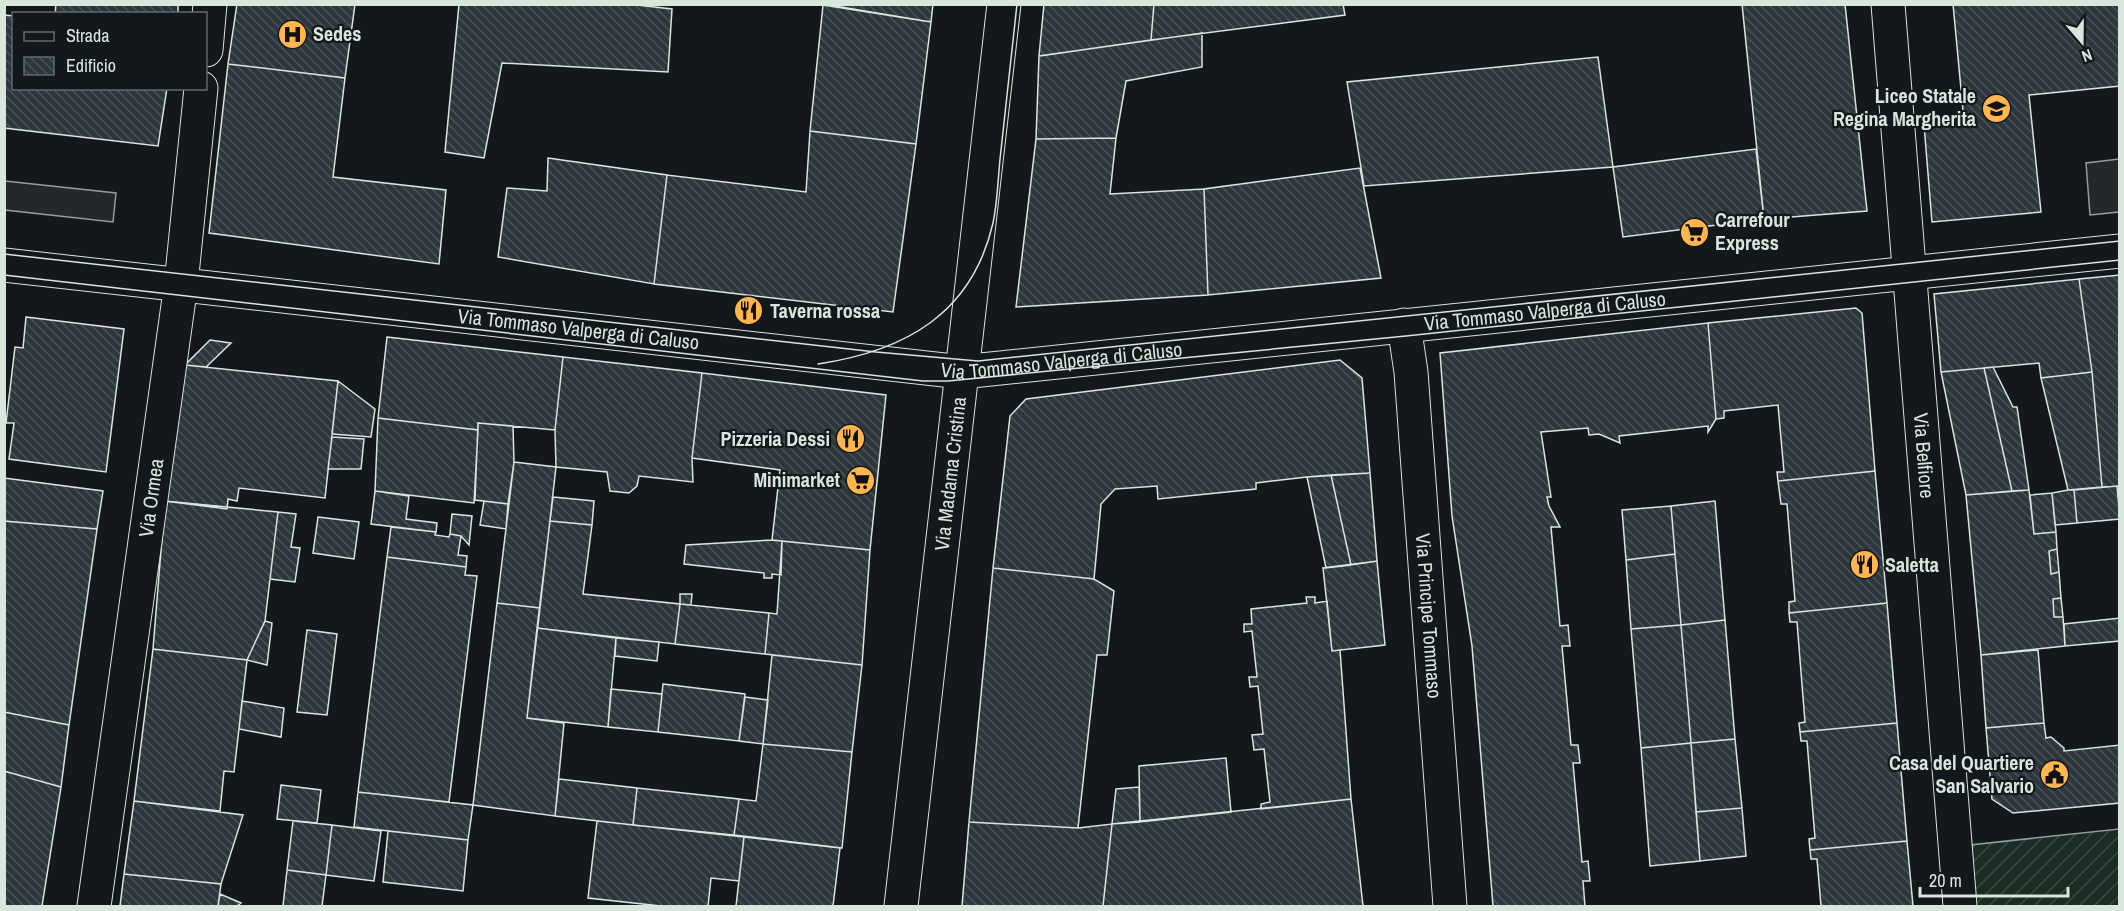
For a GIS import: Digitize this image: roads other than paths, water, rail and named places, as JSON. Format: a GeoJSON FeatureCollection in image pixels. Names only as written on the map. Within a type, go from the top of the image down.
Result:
{"type":"FeatureCollection","features":[{"type":"Feature","properties":{"kind":"street"},"geometry":{"type":"LineString","coordinates":[[207,38],[210,4]]}},
{"type":"Feature","properties":{"kind":"street","name":"Via Madama Cristina"},"geometry":{"type":"LineString","coordinates":[[901,906],[1004,4]]}},
{"type":"Feature","properties":{"kind":"street","name":"Via Belfiore"},"geometry":{"type":"LineString","coordinates":[[1888,4],[1960,906]]}},
{"type":"Feature","properties":{"kind":"street","name":"Via Ormea"},"geometry":{"type":"LineString","coordinates":[[94,906],[181,284],[201,90]]}},
{"type":"Feature","properties":{"kind":"street","name":"Via Tommaso Valperga di Caluso"},"geometry":{"type":"LineString","coordinates":[[4,265],[962,372],[2120,251]]}},
{"type":"Feature","properties":{"kind":"street","name":"Via Principe Tommaso"},"geometry":{"type":"LineString","coordinates":[[1404,325],[1412,372],[1450,906]]}},
{"type":"Feature","properties":{"kind":"tram line"},"geometry":{"type":"LineString","coordinates":[[818,364],[850,358],[906,338],[930,323],[951,304],[969,282],[983,255],[995,214],[1017,4]]}},
{"type":"Feature","properties":{"kind":"tram line"},"geometry":{"type":"LineString","coordinates":[[4,254],[876,352],[978,361],[2120,241]]}},
{"type":"Feature","properties":{"kind":"tram line"},"geometry":{"type":"LineString","coordinates":[[4,275],[923,381],[948,381],[1406,336],[2120,260]]}},
{"type":"Feature","properties":{"kind":"place","name":"Sedes"},"geometry":{"type":"Point","coordinates":[292,34]}},
{"type":"Feature","properties":{"kind":"place","name":"Liceo Statale Regina Margherita"},"geometry":{"type":"Point","coordinates":[1997,108]}},
{"type":"Feature","properties":{"kind":"place","name":"Carrefour Express"},"geometry":{"type":"Point","coordinates":[1694,232]}},
{"type":"Feature","properties":{"kind":"place","name":"Taverna rossa"},"geometry":{"type":"Point","coordinates":[749,311]}},
{"type":"Feature","properties":{"kind":"place","name":"Pizzeria Dessi"},"geometry":{"type":"Point","coordinates":[851,439]}},
{"type":"Feature","properties":{"kind":"place","name":"Minimarket"},"geometry":{"type":"Point","coordinates":[861,480]}},
{"type":"Feature","properties":{"kind":"place","name":"Saletta"},"geometry":{"type":"Point","coordinates":[1864,565]}},
{"type":"Feature","properties":{"kind":"place","name":"Casa del Quartiere San Salvario"},"geometry":{"type":"Point","coordinates":[2055,775]}}]}
